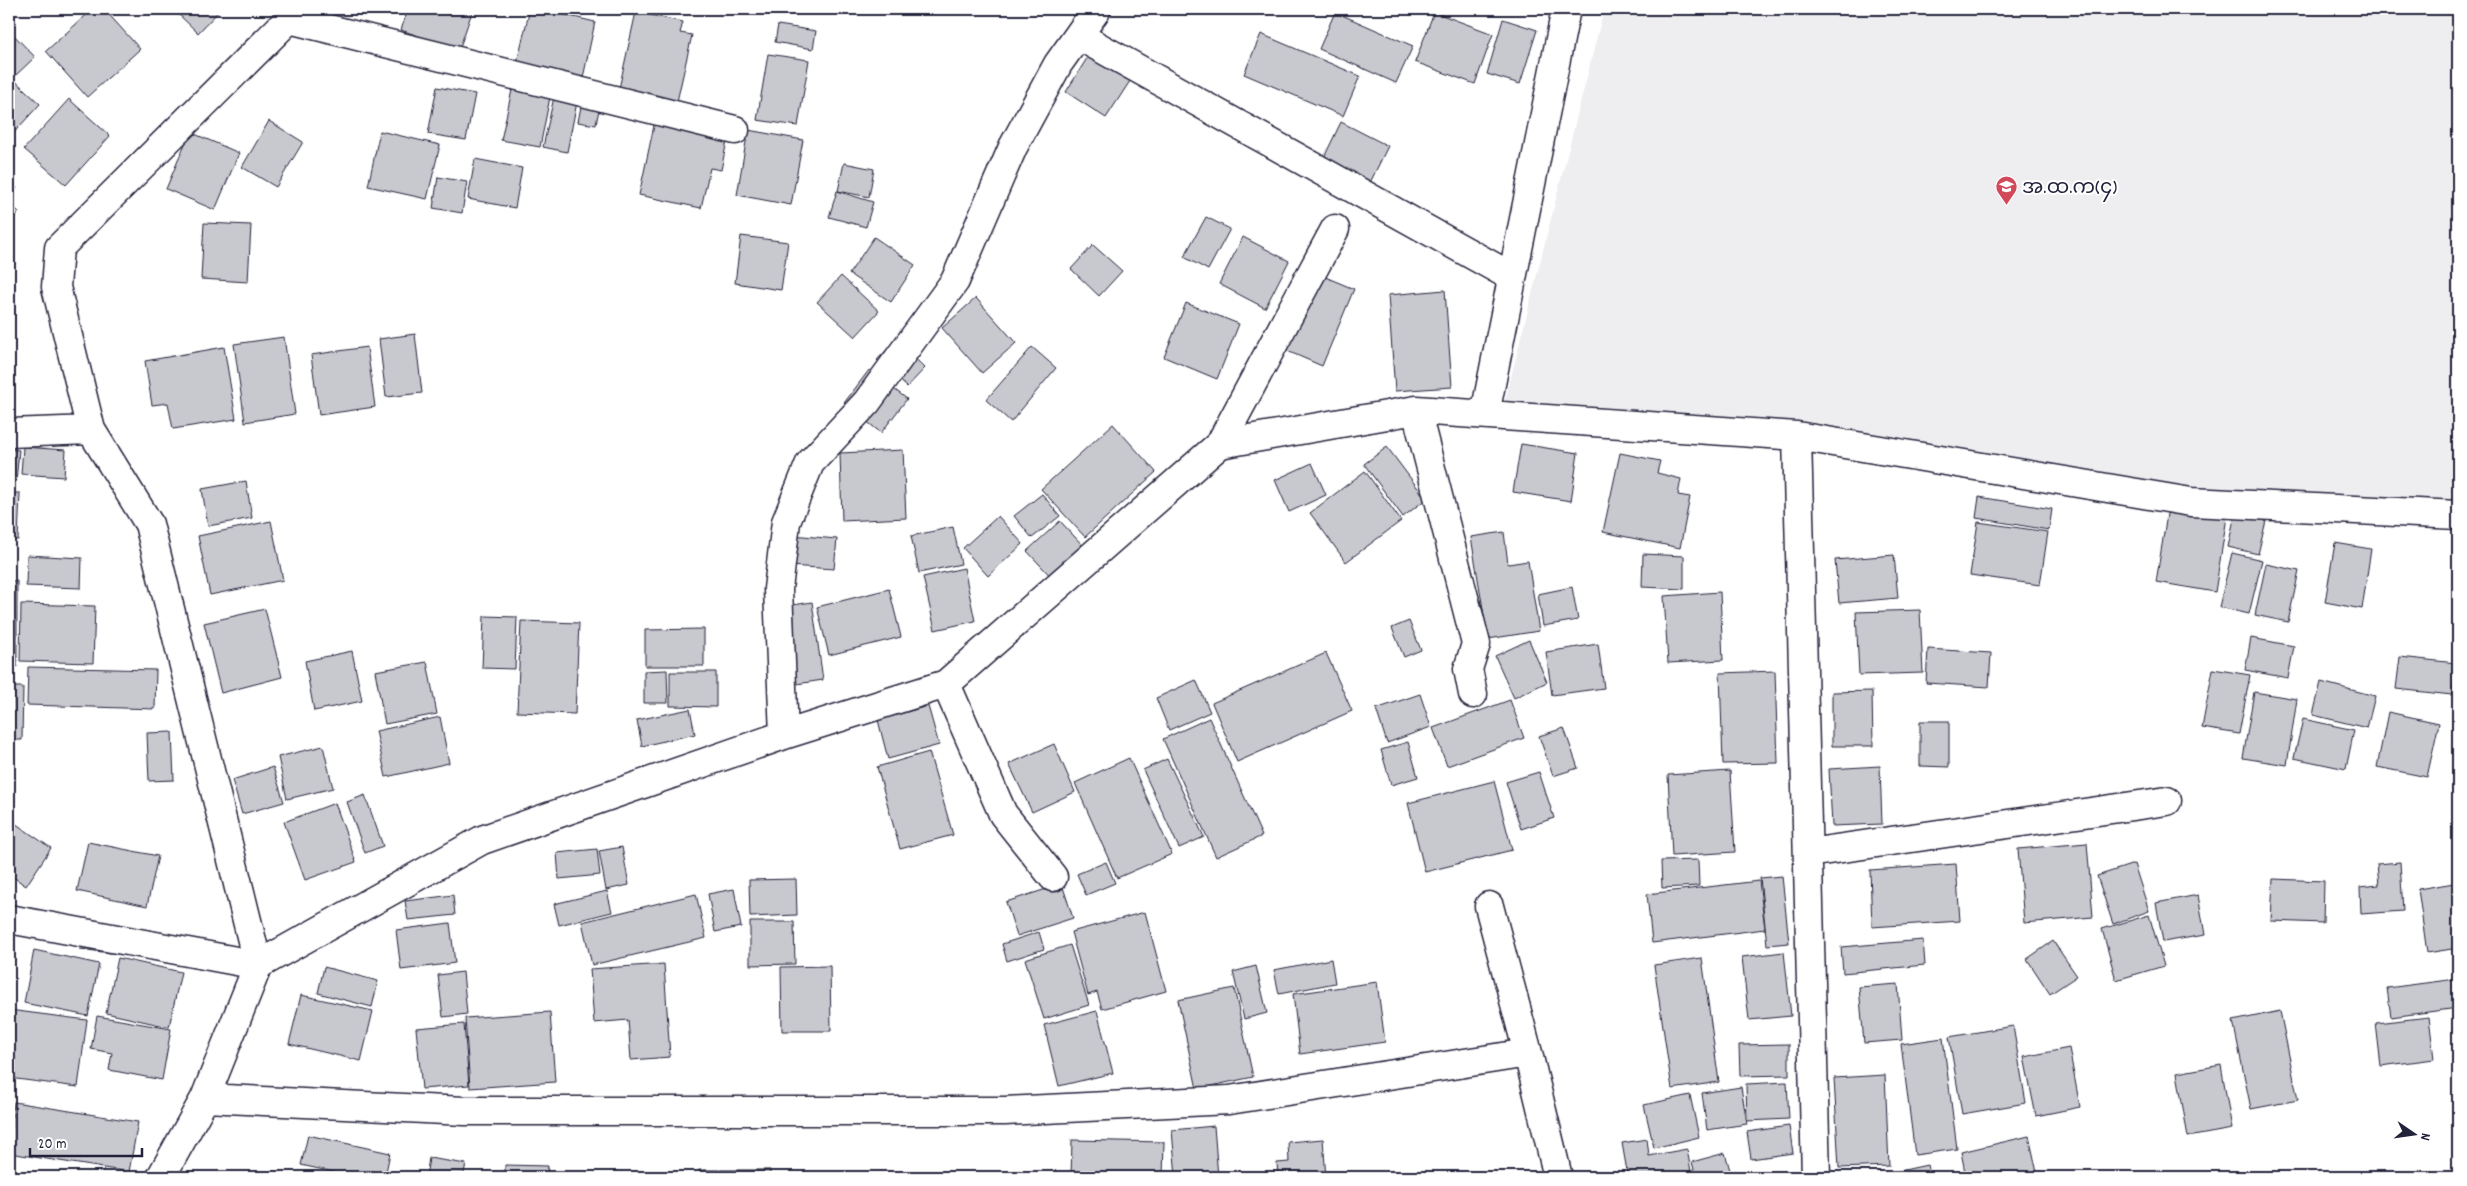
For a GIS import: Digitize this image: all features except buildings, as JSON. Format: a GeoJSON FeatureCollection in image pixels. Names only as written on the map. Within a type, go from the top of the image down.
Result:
{"type":"FeatureCollection","features":[{"type":"Feature","properties":{"kind":"street"},"geometry":{"type":"LineString","coordinates":[[784,735],[778,588],[786,522],[810,463],[868,402],[955,281],[1013,147],[1058,64],[1097,9]]}},
{"type":"Feature","properties":{"kind":"street"},"geometry":{"type":"LineString","coordinates":[[1485,414],[1566,9]]}},
{"type":"Feature","properties":{"kind":"street"},"geometry":{"type":"LineString","coordinates":[[161,1177],[205,1098],[258,964],[149,524],[91,430],[56,287],[59,248],[297,14],[736,130]]}},
{"type":"Feature","properties":{"kind":"street"},"geometry":{"type":"LineString","coordinates":[[1078,36],[1512,277]]}},
{"type":"Feature","properties":{"kind":"street"},"geometry":{"type":"LineString","coordinates":[[9,919],[258,964],[482,840],[784,735],[946,684],[1220,444],[1335,229]]}},
{"type":"Feature","properties":{"kind":"street"},"geometry":{"type":"LineString","coordinates":[[1220,444],[1416,410],[1798,436],[2191,502],[2458,515]]}},
{"type":"Feature","properties":{"kind":"street"},"geometry":{"type":"LineString","coordinates":[[1416,410],[1476,644],[1468,669],[1473,694]]}},
{"type":"Feature","properties":{"kind":"street"},"geometry":{"type":"LineString","coordinates":[[9,434],[91,430]]}},
{"type":"Feature","properties":{"kind":"street"},"geometry":{"type":"LineString","coordinates":[[1798,436],[1816,1177]]}},
{"type":"Feature","properties":{"kind":"street"},"geometry":{"type":"LineString","coordinates":[[946,684],[1004,814],[1053,877]]}},
{"type":"Feature","properties":{"kind":"street"},"geometry":{"type":"LineString","coordinates":[[1808,853],[2167,801]]}},
{"type":"Feature","properties":{"kind":"street"},"geometry":{"type":"LineString","coordinates":[[1489,906],[1528,1053],[1558,1177]]}},
{"type":"Feature","properties":{"kind":"street"},"geometry":{"type":"LineString","coordinates":[[205,1098],[465,1111],[1005,1111],[1229,1100],[1528,1053]]}},
{"type":"Feature","properties":{"kind":"shaded area","name":"အ.ထ.က(၄)"},"geometry":{"type":"Polygon","coordinates":[[[1604,9],[2458,9],[2458,511],[2194,496],[1796,430],[1505,401],[1604,9]]]}},
{"type":"Feature","properties":{"kind":"place","name":"အ.ထ.က(၄)"},"geometry":{"type":"Point","coordinates":[2006,205]}}]}
